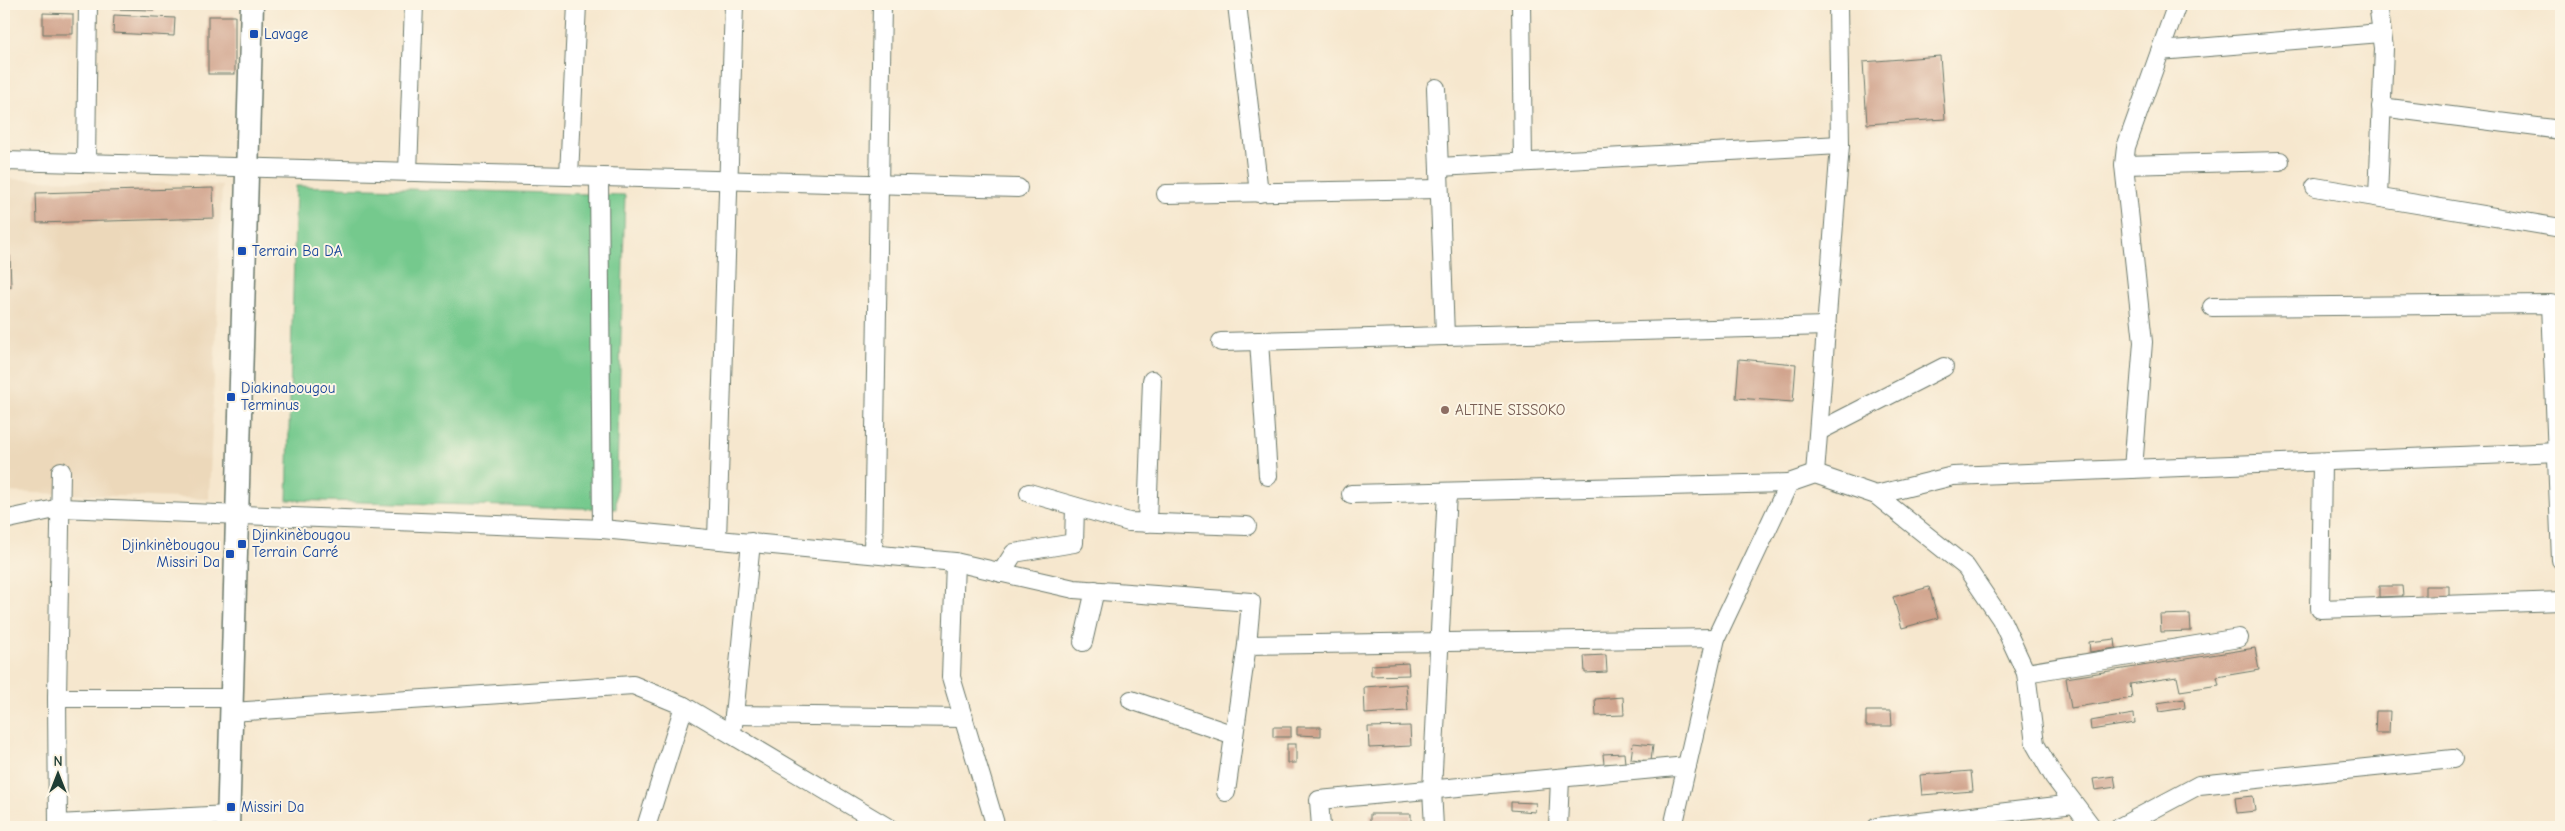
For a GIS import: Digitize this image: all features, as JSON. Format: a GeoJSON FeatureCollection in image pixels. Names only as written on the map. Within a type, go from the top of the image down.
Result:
{"type":"FeatureCollection","features":[{"type":"Feature","properties":{"kind":"street"},"geometry":{"type":"LineString","coordinates":[[86,163],[88,4]]}},
{"type":"Feature","properties":{"kind":"street"},"geometry":{"type":"LineString","coordinates":[[62,471],[57,698],[58,826],[228,821],[252,4]]}},
{"type":"Feature","properties":{"kind":"street"},"geometry":{"type":"LineString","coordinates":[[408,172],[414,4]]}},
{"type":"Feature","properties":{"kind":"street"},"geometry":{"type":"LineString","coordinates":[[569,176],[577,4]]}},
{"type":"Feature","properties":{"kind":"street"},"geometry":{"type":"LineString","coordinates":[[717,539],[734,4]]}},
{"type":"Feature","properties":{"kind":"street"},"geometry":{"type":"LineString","coordinates":[[873,554],[882,4]]}},
{"type":"Feature","properties":{"kind":"street"},"geometry":{"type":"LineString","coordinates":[[1237,4],[1259,192]]}},
{"type":"Feature","properties":{"kind":"street"},"geometry":{"type":"LineString","coordinates":[[1521,4],[1523,162]]}},
{"type":"Feature","properties":{"kind":"street"},"geometry":{"type":"LineString","coordinates":[[1815,474],[1840,145],[1838,4]]}},
{"type":"Feature","properties":{"kind":"street"},"geometry":{"type":"LineString","coordinates":[[2133,469],[2143,342],[2124,165],[2126,146],[2177,4]]}},
{"type":"Feature","properties":{"kind":"street"},"geometry":{"type":"LineString","coordinates":[[2378,4],[2384,48],[2378,197]]}},
{"type":"Feature","properties":{"kind":"street"},"geometry":{"type":"LineString","coordinates":[[2160,51],[2382,33]]}},
{"type":"Feature","properties":{"kind":"street"},"geometry":{"type":"LineString","coordinates":[[1436,88],[1445,336]]}},
{"type":"Feature","properties":{"kind":"street"},"geometry":{"type":"LineString","coordinates":[[2382,107],[2561,130]]}},
{"type":"Feature","properties":{"kind":"street"},"geometry":{"type":"LineString","coordinates":[[1439,166],[1840,145]]}},
{"type":"Feature","properties":{"kind":"street"},"geometry":{"type":"LineString","coordinates":[[4,161],[1018,188]]}},
{"type":"Feature","properties":{"kind":"street"},"geometry":{"type":"LineString","coordinates":[[2124,165],[2280,161]]}},
{"type":"Feature","properties":{"kind":"street"},"geometry":{"type":"LineString","coordinates":[[599,177],[602,529]]}},
{"type":"Feature","properties":{"kind":"street"},"geometry":{"type":"LineString","coordinates":[[2315,186],[2561,228]]}},
{"type":"Feature","properties":{"kind":"street"},"geometry":{"type":"LineString","coordinates":[[1166,194],[1439,189]]}},
{"type":"Feature","properties":{"kind":"street"},"geometry":{"type":"LineString","coordinates":[[2212,307],[2552,304],[2559,452],[2561,560]]}},
{"type":"Feature","properties":{"kind":"street"},"geometry":{"type":"LineString","coordinates":[[1222,342],[1827,326]]}},
{"type":"Feature","properties":{"kind":"street"},"geometry":{"type":"LineString","coordinates":[[1259,341],[1268,476]]}},
{"type":"Feature","properties":{"kind":"street"},"geometry":{"type":"LineString","coordinates":[[1819,431],[1944,367]]}},
{"type":"Feature","properties":{"kind":"street"},"geometry":{"type":"LineString","coordinates":[[1147,523],[1152,380]]}},
{"type":"Feature","properties":{"kind":"street"},"geometry":{"type":"LineString","coordinates":[[1876,495],[1953,476],[2559,452]]}},
{"type":"Feature","properties":{"kind":"street"},"geometry":{"type":"LineString","coordinates":[[2322,462],[2320,609],[2561,601]]}},
{"type":"Feature","properties":{"kind":"street"},"geometry":{"type":"LineString","coordinates":[[1351,494],[1789,483],[1815,474],[1876,495],[1966,567],[2001,618],[2026,673],[2035,744],[2054,777],[2092,827]]}},
{"type":"Feature","properties":{"kind":"street"},"geometry":{"type":"LineString","coordinates":[[1673,827],[1716,638],[1789,483]]}},
{"type":"Feature","properties":{"kind":"street"},"geometry":{"type":"LineString","coordinates":[[1434,827],[1432,790],[1447,492]]}},
{"type":"Feature","properties":{"kind":"street"},"geometry":{"type":"LineString","coordinates":[[1029,493],[1129,522],[1247,526]]}},
{"type":"Feature","properties":{"kind":"street"},"geometry":{"type":"LineString","coordinates":[[1001,572],[1014,553],[1074,543],[1075,506]]}},
{"type":"Feature","properties":{"kind":"street"},"geometry":{"type":"LineString","coordinates":[[4,520],[60,508],[602,529],[955,562],[1074,589],[1251,602],[1247,645],[1226,792]]}},
{"type":"Feature","properties":{"kind":"street"},"geometry":{"type":"LineString","coordinates":[[732,734],[752,542]]}},
{"type":"Feature","properties":{"kind":"street"},"geometry":{"type":"LineString","coordinates":[[955,562],[952,677],[996,827]]}},
{"type":"Feature","properties":{"kind":"street"},"geometry":{"type":"LineString","coordinates":[[1083,642],[1095,590]]}},
{"type":"Feature","properties":{"kind":"street"},"geometry":{"type":"LineString","coordinates":[[1247,645],[1716,638]]}},
{"type":"Feature","properties":{"kind":"street"},"geometry":{"type":"LineString","coordinates":[[2026,673],[2239,638]]}},
{"type":"Feature","properties":{"kind":"street"},"geometry":{"type":"LineString","coordinates":[[57,698],[232,705],[633,685],[684,706],[888,827]]}},
{"type":"Feature","properties":{"kind":"street"},"geometry":{"type":"LineString","coordinates":[[1132,700],[1234,736]]}},
{"type":"Feature","properties":{"kind":"street"},"geometry":{"type":"LineString","coordinates":[[646,827],[684,706]]}},
{"type":"Feature","properties":{"kind":"street"},"geometry":{"type":"LineString","coordinates":[[734,715],[964,718]]}},
{"type":"Feature","properties":{"kind":"street"},"geometry":{"type":"LineString","coordinates":[[2120,827],[2199,785],[2453,759]]}},
{"type":"Feature","properties":{"kind":"street"},"geometry":{"type":"LineString","coordinates":[[1321,827],[1319,800],[1687,766]]}},
{"type":"Feature","properties":{"kind":"street"},"geometry":{"type":"LineString","coordinates":[[1558,827],[1560,778]]}},
{"type":"Feature","properties":{"kind":"street"},"geometry":{"type":"LineString","coordinates":[[1877,827],[2074,804]]}},
{"type":"Feature","properties":{"kind":"shaded area"},"geometry":{"type":"Polygon","coordinates":[[[4,179],[222,185],[209,499],[4,492],[4,179]]]}},
{"type":"Feature","properties":{"kind":"green space"},"geometry":{"type":"Polygon","coordinates":[[[296,186],[625,195],[616,509],[287,500],[296,186]]]}},
{"type":"Feature","properties":{"kind":"building"},"geometry":{"type":"Polygon","coordinates":[[[112,4],[154,4],[154,10],[112,9],[112,4]]]}},
{"type":"Feature","properties":{"kind":"building"},"geometry":{"type":"Polygon","coordinates":[[[43,13],[73,14],[73,34],[43,34],[43,13]]]}},
{"type":"Feature","properties":{"kind":"building"},"geometry":{"type":"Polygon","coordinates":[[[114,15],[175,18],[174,36],[113,33],[114,15]]]}},
{"type":"Feature","properties":{"kind":"building"},"geometry":{"type":"Polygon","coordinates":[[[208,16],[235,16],[235,74],[208,74],[208,16]]]}},
{"type":"Feature","properties":{"kind":"building"},"geometry":{"type":"Polygon","coordinates":[[[1940,56],[1945,119],[1867,124],[1863,62],[1940,56]]]}},
{"type":"Feature","properties":{"kind":"building"},"geometry":{"type":"Polygon","coordinates":[[[213,188],[214,218],[37,223],[36,193],[213,188]]]}},
{"type":"Feature","properties":{"kind":"building"},"geometry":{"type":"Polygon","coordinates":[[[4,256],[10,256],[11,287],[4,287],[4,256]]]}},
{"type":"Feature","properties":{"kind":"building"},"geometry":{"type":"Polygon","coordinates":[[[1739,359],[1796,364],[1793,402],[1736,398],[1739,359]]]}},
{"type":"Feature","properties":{"kind":"building"},"geometry":{"type":"Polygon","coordinates":[[[2379,586],[2402,586],[2403,596],[2379,597],[2379,586]]]}},
{"type":"Feature","properties":{"kind":"building"},"geometry":{"type":"Polygon","coordinates":[[[2425,586],[2449,586],[2449,598],[2425,599],[2425,586]]]}},
{"type":"Feature","properties":{"kind":"building"},"geometry":{"type":"Polygon","coordinates":[[[1929,587],[1938,618],[1902,628],[1893,597],[1929,587]]]}},
{"type":"Feature","properties":{"kind":"building"},"geometry":{"type":"Polygon","coordinates":[[[2190,614],[2191,631],[2161,632],[2160,615],[2190,614]]]}},
{"type":"Feature","properties":{"kind":"building"},"geometry":{"type":"Polygon","coordinates":[[[2115,639],[2116,648],[2090,652],[2089,642],[2115,639]]]}},
{"type":"Feature","properties":{"kind":"building"},"geometry":{"type":"Polygon","coordinates":[[[2255,648],[2259,670],[2217,677],[2219,685],[2180,691],[2177,677],[2130,684],[2132,698],[2071,708],[2066,678],[2255,648]]]}},
{"type":"Feature","properties":{"kind":"building"},"geometry":{"type":"Polygon","coordinates":[[[1606,655],[1607,672],[1585,673],[1584,656],[1606,655]]]}},
{"type":"Feature","properties":{"kind":"building"},"geometry":{"type":"Polygon","coordinates":[[[1408,663],[1409,675],[1371,676],[1371,665],[1408,663]]]}},
{"type":"Feature","properties":{"kind":"building"},"geometry":{"type":"Polygon","coordinates":[[[1406,684],[1408,711],[1365,714],[1364,687],[1406,684]]]}},
{"type":"Feature","properties":{"kind":"building"},"geometry":{"type":"Polygon","coordinates":[[[1623,697],[1624,715],[1596,716],[1595,699],[1623,697]]]}},
{"type":"Feature","properties":{"kind":"building"},"geometry":{"type":"Polygon","coordinates":[[[2184,699],[2185,708],[2159,712],[2157,703],[2184,699]]]}},
{"type":"Feature","properties":{"kind":"building"},"geometry":{"type":"Polygon","coordinates":[[[1866,711],[1891,711],[1892,726],[1866,726],[1866,711]]]}},
{"type":"Feature","properties":{"kind":"building"},"geometry":{"type":"Polygon","coordinates":[[[2376,711],[2390,711],[2389,733],[2375,733],[2376,711]]]}},
{"type":"Feature","properties":{"kind":"building"},"geometry":{"type":"Polygon","coordinates":[[[2134,714],[2135,723],[2091,730],[2090,721],[2134,714]]]}},
{"type":"Feature","properties":{"kind":"building"},"geometry":{"type":"Polygon","coordinates":[[[1410,726],[1411,746],[1369,748],[1368,727],[1410,726]]]}},
{"type":"Feature","properties":{"kind":"building"},"geometry":{"type":"Polygon","coordinates":[[[1273,727],[1291,727],[1291,737],[1273,737],[1273,727]]]}},
{"type":"Feature","properties":{"kind":"building"},"geometry":{"type":"Polygon","coordinates":[[[1297,727],[1321,727],[1321,736],[1297,735],[1297,727]]]}},
{"type":"Feature","properties":{"kind":"building"},"geometry":{"type":"Polygon","coordinates":[[[1633,743],[1653,745],[1651,761],[1631,759],[1633,743]]]}},
{"type":"Feature","properties":{"kind":"building"},"geometry":{"type":"Polygon","coordinates":[[[1287,744],[1296,744],[1296,763],[1287,763],[1287,744]]]}},
{"type":"Feature","properties":{"kind":"building"},"geometry":{"type":"Polygon","coordinates":[[[1624,753],[1625,763],[1604,764],[1603,754],[1624,753]]]}},
{"type":"Feature","properties":{"kind":"building"},"geometry":{"type":"Polygon","coordinates":[[[1971,771],[1973,791],[1922,795],[1920,775],[1971,771]]]}},
{"type":"Feature","properties":{"kind":"building"},"geometry":{"type":"Polygon","coordinates":[[[2114,776],[2116,787],[2095,790],[2093,779],[2114,776]]]}},
{"type":"Feature","properties":{"kind":"building"},"geometry":{"type":"Polygon","coordinates":[[[2253,796],[2255,811],[2237,813],[2235,798],[2253,796]]]}},
{"type":"Feature","properties":{"kind":"building"},"geometry":{"type":"Polygon","coordinates":[[[1511,802],[1536,803],[1535,812],[1511,810],[1511,802]]]}},
{"type":"Feature","properties":{"kind":"building"},"geometry":{"type":"Polygon","coordinates":[[[1370,814],[1411,814],[1411,824],[1370,824],[1370,814]]]}},
{"type":"Feature","properties":{"kind":"place","name":"Lavage"},"geometry":{"type":"Point","coordinates":[254,34]}},
{"type":"Feature","properties":{"kind":"place","name":"Terrain Ba DA"},"geometry":{"type":"Point","coordinates":[242,251]}},
{"type":"Feature","properties":{"kind":"place","name":"Diakinabougou Terminus"},"geometry":{"type":"Point","coordinates":[231,397]}},
{"type":"Feature","properties":{"kind":"place","name":"ALTINE SISSOKO"},"geometry":{"type":"Point","coordinates":[1445,410]}},
{"type":"Feature","properties":{"kind":"place","name":"Djinkinèbougou Terrain Carré"},"geometry":{"type":"Point","coordinates":[242,544]}},
{"type":"Feature","properties":{"kind":"place","name":"Djinkinèbougou Missiri Da"},"geometry":{"type":"Point","coordinates":[230,554]}},
{"type":"Feature","properties":{"kind":"place","name":"Missiri Da"},"geometry":{"type":"Point","coordinates":[231,807]}}]}
